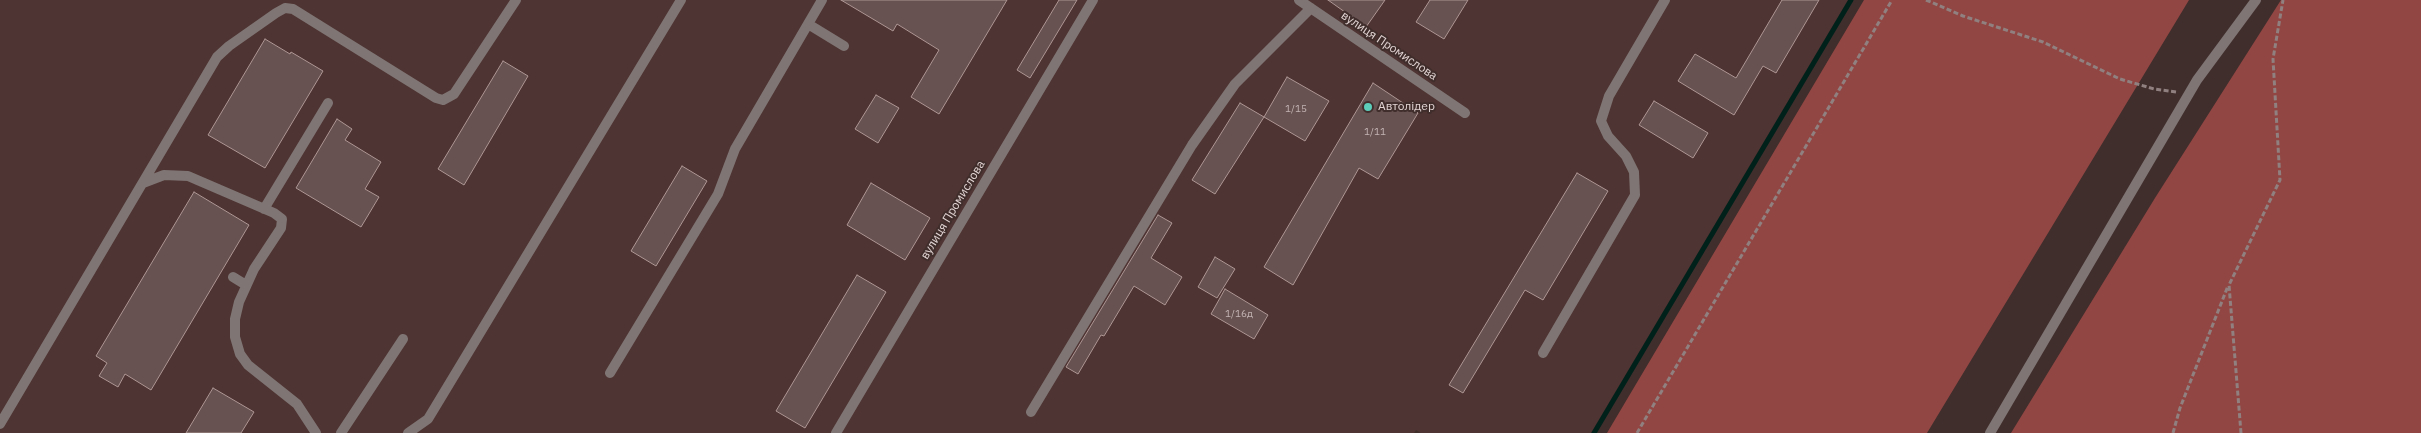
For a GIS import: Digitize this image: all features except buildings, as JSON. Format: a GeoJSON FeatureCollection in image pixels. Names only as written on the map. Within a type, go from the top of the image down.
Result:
{"type":"FeatureCollection","features":[{"type":"Feature","properties":{"kind":"street"},"geometry":{"type":"LineString","coordinates":[[0,424],[217,57],[229,46],[276,13],[285,8],[293,9],[436,98],[443,100],[454,94],[516,0]]}},
{"type":"Feature","properties":{"kind":"street"},"geometry":{"type":"LineString","coordinates":[[408,433],[428,419],[681,0]]}},
{"type":"Feature","properties":{"kind":"street"},"geometry":{"type":"LineString","coordinates":[[610,373],[718,194],[735,149],[822,0]]}},
{"type":"Feature","properties":{"kind":"street","name":"вулиця Промислова"},"geometry":{"type":"LineString","coordinates":[[836,433],[1093,0]]}},
{"type":"Feature","properties":{"kind":"street","name":"вулиця Промислова"},"geometry":{"type":"LineString","coordinates":[[1299,0],[1465,113]]}},
{"type":"Feature","properties":{"kind":"street"},"geometry":{"type":"LineString","coordinates":[[1543,353],[1634,195],[1634,172],[1626,156],[1608,136],[1601,121],[1609,96],[1666,0]]}},
{"type":"Feature","properties":{"kind":"street"},"geometry":{"type":"LineString","coordinates":[[1990,433],[2189,93],[2256,0]]}},
{"type":"Feature","properties":{"kind":"street"},"geometry":{"type":"LineString","coordinates":[[1031,412],[1192,144],[1235,84],[1311,8]]}},
{"type":"Feature","properties":{"kind":"street"},"geometry":{"type":"LineString","coordinates":[[808,24],[844,46]]}},
{"type":"Feature","properties":{"kind":"street"},"geometry":{"type":"LineString","coordinates":[[264,209],[328,103]]}},
{"type":"Feature","properties":{"kind":"street"},"geometry":{"type":"LineString","coordinates":[[142,184],[164,175],[188,176],[279,216],[283,223],[246,285],[235,319],[234,337],[240,354],[255,372],[297,404],[316,433]]}},
{"type":"Feature","properties":{"kind":"street"},"geometry":{"type":"LineString","coordinates":[[233,277],[246,285]]}},
{"type":"Feature","properties":{"kind":"street"},"geometry":{"type":"LineString","coordinates":[[341,433],[403,340]]}},
{"type":"Feature","properties":{"kind":"path"},"geometry":{"type":"LineString","coordinates":[[1637,433],[1892,0]]}},
{"type":"Feature","properties":{"kind":"path"},"geometry":{"type":"LineString","coordinates":[[1926,0],[1963,16],[2043,42],[2120,79],[2154,89],[2189,93]]}},
{"type":"Feature","properties":{"kind":"path"},"geometry":{"type":"LineString","coordinates":[[2173,433],[2180,408],[2229,286],[2280,180],[2273,59],[2283,0]]}},
{"type":"Feature","properties":{"kind":"path"},"geometry":{"type":"LineString","coordinates":[[2229,286],[2241,433]]}},
{"type":"Feature","properties":{"kind":"shaded area"},"geometry":{"type":"Polygon","coordinates":[[[0,0],[1848,0],[1591,433],[1421,433],[1416,430],[1414,433],[0,433],[0,0]]]}},
{"type":"Feature","properties":{"kind":"shaded area"},"geometry":{"type":"Polygon","coordinates":[[[1864,0],[2189,0],[1927,433],[1607,433],[1864,0]]]}},
{"type":"Feature","properties":{"kind":"shaded area"},"geometry":{"type":"Polygon","coordinates":[[[2281,0],[2421,0],[2421,433],[2011,433],[2155,198],[2281,0]]]}},
{"type":"Feature","properties":{"kind":"waterway"},"geometry":{"type":"LineString","coordinates":[[1594,433],[1851,0]]}},
{"type":"Feature","properties":{"kind":"place","name":"Автолідер"},"geometry":{"type":"Point","coordinates":[1368,107]}}]}
